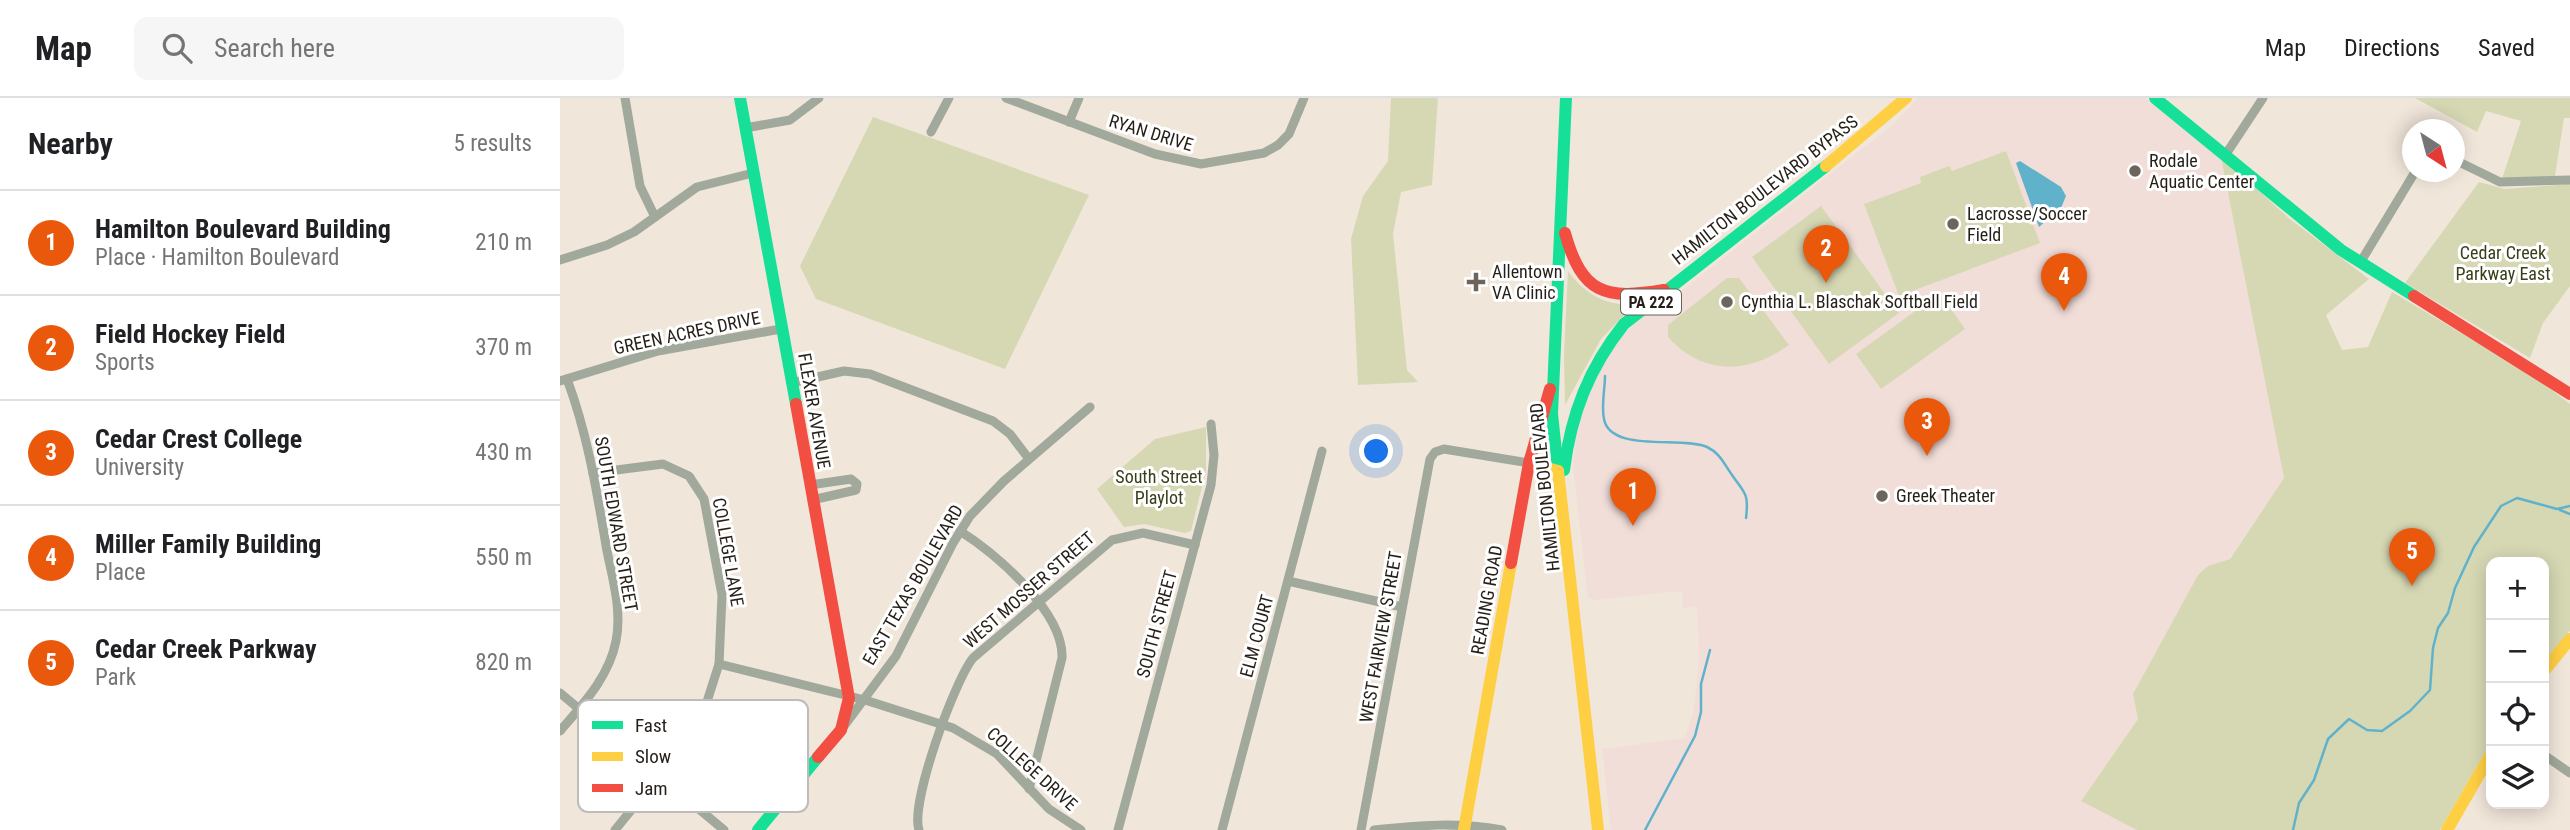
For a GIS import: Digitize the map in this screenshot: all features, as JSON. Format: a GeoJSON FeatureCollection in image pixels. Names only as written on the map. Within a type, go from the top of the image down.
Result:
{"type":"FeatureCollection","features":[{"type":"Feature","properties":{"kind":"main road","name":"FLEXER AVENUE"},"geometry":{"type":"LineString","coordinates":[[740,98],[848,696],[848,710],[841,730]]}},
{"type":"Feature","properties":{"kind":"main road","name":"HAMILTON BOULEVARD"},"geometry":{"type":"LineString","coordinates":[[1566,98],[1553,427],[1598,830]]}},
{"type":"Feature","properties":{"kind":"main road","name":"HAMILTON BOULEVARD BYPASS"},"geometry":{"type":"LineString","coordinates":[[1562,492],[1572,416],[1587,376],[1624,324],[1862,138],[1906,98]]}},
{"type":"Feature","properties":{"kind":"main road"},"geometry":{"type":"LineString","coordinates":[[2155,98],[2360,263],[2570,394]]}},
{"type":"Feature","properties":{"kind":"main road"},"geometry":{"type":"LineString","coordinates":[[1561,214],[1571,257],[1589,285],[1615,296],[1634,296],[1667,289]]}},
{"type":"Feature","properties":{"kind":"main road","name":"READING ROAD"},"geometry":{"type":"LineString","coordinates":[[1464,827],[1529,463],[1553,379]]}},
{"type":"Feature","properties":{"kind":"main road"},"geometry":{"type":"LineString","coordinates":[[1529,463],[1558,471]]}},
{"type":"Feature","properties":{"kind":"main road"},"geometry":{"type":"LineString","coordinates":[[2549,665],[2570,639]]}},
{"type":"Feature","properties":{"kind":"main road","name":"EAST TEXAS BOULEVARD"},"geometry":{"type":"LineString","coordinates":[[808,770],[841,730]]}},
{"type":"Feature","properties":{"kind":"main road"},"geometry":{"type":"LineString","coordinates":[[2447,830],[2486,763]]}},
{"type":"Feature","properties":{"kind":"main road","name":"EAST TEXAS BOULEVARD"},"geometry":{"type":"LineString","coordinates":[[758,830],[773,812]]}},
{"type":"Feature","properties":{"kind":"street"},"geometry":{"type":"LineString","coordinates":[[625,98],[640,186],[655,217]]}},
{"type":"Feature","properties":{"kind":"street"},"geometry":{"type":"LineString","coordinates":[[745,128],[790,120],[819,98]]}},
{"type":"Feature","properties":{"kind":"street"},"geometry":{"type":"LineString","coordinates":[[931,132],[949,98]]}},
{"type":"Feature","properties":{"kind":"street","name":"RYAN DRIVE"},"geometry":{"type":"LineString","coordinates":[[1006,98],[1176,161],[1201,164],[1264,153],[1278,145],[1289,134],[1304,98]]}},
{"type":"Feature","properties":{"kind":"street"},"geometry":{"type":"LineString","coordinates":[[1069,122],[1079,98]]}},
{"type":"Feature","properties":{"kind":"street"},"geometry":{"type":"LineString","coordinates":[[2226,154],[2263,98]]}},
{"type":"Feature","properties":{"kind":"street"},"geometry":{"type":"LineString","coordinates":[[2465,165],[2500,182],[2570,180]]}},
{"type":"Feature","properties":{"kind":"street"},"geometry":{"type":"LineString","coordinates":[[560,260],[621,239],[697,187],[753,173]]}},
{"type":"Feature","properties":{"kind":"street"},"geometry":{"type":"LineString","coordinates":[[2360,263],[2409,182]]}},
{"type":"Feature","properties":{"kind":"street","name":"GREEN ACRES DRIVE"},"geometry":{"type":"LineString","coordinates":[[563,380],[658,351],[781,329]]}},
{"type":"Feature","properties":{"kind":"street"},"geometry":{"type":"LineString","coordinates":[[791,383],[844,371],[870,374],[993,421],[1010,435],[1029,459]]}},
{"type":"Feature","properties":{"kind":"street","name":"SOUTH EDWARD STREET"},"geometry":{"type":"LineString","coordinates":[[563,380],[583,425],[616,598],[618,628],[605,672],[585,700]]}},
{"type":"Feature","properties":{"kind":"street","name":"EAST TEXAS BOULEVARD"},"geometry":{"type":"LineString","coordinates":[[841,730],[865,700],[908,636],[960,531],[983,501],[1090,407]]}},
{"type":"Feature","properties":{"kind":"street","name":"SOUTH STREET"},"geometry":{"type":"LineString","coordinates":[[1118,830],[1213,470],[1211,425]]}},
{"type":"Feature","properties":{"kind":"street","name":"WEST FAIRVIEW STREET"},"geometry":{"type":"LineString","coordinates":[[1361,830],[1430,459],[1435,452],[1444,449],[1529,463]]}},
{"type":"Feature","properties":{"kind":"street","name":"ELM COURT"},"geometry":{"type":"LineString","coordinates":[[1222,830],[1322,451]]}},
{"type":"Feature","properties":{"kind":"street","name":"COLLEGE LANE"},"geometry":{"type":"LineString","coordinates":[[593,473],[663,464],[681,470],[700,489],[722,595],[719,664],[707,700]]}},
{"type":"Feature","properties":{"kind":"street"},"geometry":{"type":"LineString","coordinates":[[810,485],[851,479],[857,484],[856,489],[850,493],[812,500]]}},
{"type":"Feature","properties":{"kind":"street"},"geometry":{"type":"LineString","coordinates":[[960,531],[1002,561],[1058,630],[1062,658],[1030,789]]}},
{"type":"Feature","properties":{"kind":"street","name":"WEST MOSSER STREET"},"geometry":{"type":"LineString","coordinates":[[918,827],[917,806],[960,678],[973,658],[1103,545],[1122,536],[1154,534],[1195,545]]}},
{"type":"Feature","properties":{"kind":"street"},"geometry":{"type":"LineString","coordinates":[[1287,581],[1402,607]]}},
{"type":"Feature","properties":{"kind":"street","name":"COLLEGE DRIVE"},"geometry":{"type":"LineString","coordinates":[[719,664],[865,700],[944,724],[985,745],[1062,820],[1081,830]]}},
{"type":"Feature","properties":{"kind":"street"},"geometry":{"type":"LineString","coordinates":[[560,693],[578,709]]}},
{"type":"Feature","properties":{"kind":"street","name":"SOUTH EDWARD STREET"},"geometry":{"type":"LineString","coordinates":[[560,731],[578,709]]}},
{"type":"Feature","properties":{"kind":"street"},"geometry":{"type":"LineString","coordinates":[[2549,758],[2570,773]]}},
{"type":"Feature","properties":{"kind":"street","name":"COLLEGE LANE"},"geometry":{"type":"LineString","coordinates":[[615,830],[630,812]]}},
{"type":"Feature","properties":{"kind":"street"},"geometry":{"type":"LineString","coordinates":[[703,812],[724,830]]}},
{"type":"Feature","properties":{"kind":"street"},"geometry":{"type":"LineString","coordinates":[[1374,830],[1464,827],[1502,830]]}},
{"type":"Feature","properties":{"kind":"shaded area"},"geometry":{"type":"Polygon","coordinates":[[[1918,98],[2145,98],[2221,157],[2284,478],[2229,559],[2208,566],[2138,719],[2081,800],[2137,830],[1611,830],[1602,749],[1685,738],[1694,708],[1699,660],[1697,607],[1683,608],[1682,591],[1594,600],[1588,598],[1573,465],[1579,417],[1599,369],[1622,336],[1639,319],[1670,300],[1896,122],[1918,98]]]}},
{"type":"Feature","properties":{"kind":"green space"},"geometry":{"type":"Polygon","coordinates":[[[1391,98],[1438,98],[1432,185],[1401,192],[1393,234],[1407,370],[1418,382],[1358,385],[1351,239],[1363,196],[1388,161],[1391,98]]]}},
{"type":"Feature","properties":{"kind":"green space"},"geometry":{"type":"Polygon","coordinates":[[[2415,98],[2570,98],[2570,118],[2564,118],[2555,176],[2502,179],[2521,121],[2486,111],[2477,132],[2465,125],[2465,119],[2453,119],[2415,98]]]}},
{"type":"Feature","properties":{"kind":"green space"},"geometry":{"type":"Polygon","coordinates":[[[873,117],[1089,195],[1005,369],[816,299],[800,266],[873,117]]]}},
{"type":"Feature","properties":{"kind":"green space","name":"Lacrosse/Soccer Field"},"geometry":{"type":"Polygon","coordinates":[[[2006,151],[2040,243],[1899,296],[1864,204],[1921,183],[1920,177],[1949,166],[1952,171],[2006,151]]]}},
{"type":"Feature","properties":{"kind":"green space"},"geometry":{"type":"Polygon","coordinates":[[[2221,157],[2290,219],[2369,279],[2326,315],[2342,350],[2368,347],[2392,292],[2532,375],[2570,404],[2570,631],[2549,655],[2549,557],[2486,557],[2486,751],[2440,830],[2137,830],[2081,801],[2138,719],[2133,694],[2198,575],[2208,566],[2230,559],[2284,478],[2221,157]]]}},
{"type":"Feature","properties":{"kind":"green space","name":"Cedar Creek Parkway East"},"geometry":{"type":"Polygon","coordinates":[[[2479,182],[2505,189],[2570,184],[2570,286],[2543,323],[2530,358],[2405,283],[2479,182]]]}},
{"type":"Feature","properties":{"kind":"green space"},"geometry":{"type":"Polygon","coordinates":[[[1821,206],[1899,313],[1829,364],[1752,257],[1821,206]]]}},
{"type":"Feature","properties":{"kind":"green space"},"geometry":{"type":"Polygon","coordinates":[[[1568,271],[1581,286],[1605,301],[1635,304],[1601,339],[1565,405],[1564,354],[1568,271]]]}},
{"type":"Feature","properties":{"kind":"green space","name":"Cynthia L. Blaschak Softball Field"},"geometry":{"type":"Polygon","coordinates":[[[1727,278],[1739,278],[1789,345],[1758,361],[1726,366],[1696,359],[1668,337],[1668,325],[1727,278]]]}},
{"type":"Feature","properties":{"kind":"green space"},"geometry":{"type":"Polygon","coordinates":[[[1940,293],[1965,329],[1881,389],[1856,354],[1940,293]]]}},
{"type":"Feature","properties":{"kind":"green space","name":"South Street Playlot"},"geometry":{"type":"Polygon","coordinates":[[[1206,427],[1206,471],[1191,531],[1185,533],[1144,524],[1124,527],[1097,489],[1155,439],[1206,427]]]}},
{"type":"Feature","properties":{"kind":"water"},"geometry":{"type":"Polygon","coordinates":[[[2020,161],[2061,187],[2066,196],[2061,208],[2039,227],[2016,163],[2020,161]]]}},
{"type":"Feature","properties":{"kind":"waterway"},"geometry":{"type":"LineString","coordinates":[[1605,376],[1603,414],[1609,430],[1633,440],[1696,444],[1711,449],[1745,494],[1746,518]]}},
{"type":"Feature","properties":{"kind":"waterway"},"geometry":{"type":"LineString","coordinates":[[2293,830],[2299,803],[2314,780],[2328,739],[2349,719],[2367,730],[2382,731],[2410,711],[2430,690],[2433,648],[2438,628],[2448,613],[2455,588],[2474,547],[2501,506],[2517,498],[2557,509],[2570,506]]}},
{"type":"Feature","properties":{"kind":"waterway"},"geometry":{"type":"LineString","coordinates":[[2560,510],[2570,514]]}},
{"type":"Feature","properties":{"kind":"waterway"},"geometry":{"type":"LineString","coordinates":[[1645,830],[1695,736],[1701,712],[1701,684],[1710,650]]}},
{"type":"Feature","properties":{"kind":"traffic: fast"},"geometry":{"type":"LineString","coordinates":[[740,98],[796,404]]}},
{"type":"Feature","properties":{"kind":"traffic: fast"},"geometry":{"type":"LineString","coordinates":[[1558,471],[1552,414],[1566,98]]}},
{"type":"Feature","properties":{"kind":"traffic: fast"},"geometry":{"type":"LineString","coordinates":[[2155,98],[2341,250],[2414,296]]}},
{"type":"Feature","properties":{"kind":"traffic: fast"},"geometry":{"type":"LineString","coordinates":[[1564,470],[1571,430],[1584,392],[1591,375],[1624,324],[1826,166]]}},
{"type":"Feature","properties":{"kind":"traffic: fast"},"geometry":{"type":"LineString","coordinates":[[808,769],[818,757]]}},
{"type":"Feature","properties":{"kind":"traffic: fast"},"geometry":{"type":"LineString","coordinates":[[758,830],[773,812]]}},
{"type":"Feature","properties":{"kind":"traffic: slow"},"geometry":{"type":"LineString","coordinates":[[1826,166],[1906,98]]}},
{"type":"Feature","properties":{"kind":"traffic: slow"},"geometry":{"type":"LineString","coordinates":[[1529,463],[1558,471]]}},
{"type":"Feature","properties":{"kind":"traffic: slow"},"geometry":{"type":"LineString","coordinates":[[1558,471],[1598,830]]}},
{"type":"Feature","properties":{"kind":"traffic: slow"},"geometry":{"type":"LineString","coordinates":[[1464,830],[1511,563]]}},
{"type":"Feature","properties":{"kind":"traffic: slow"},"geometry":{"type":"LineString","coordinates":[[2549,665],[2570,639]]}},
{"type":"Feature","properties":{"kind":"traffic: slow"},"geometry":{"type":"LineString","coordinates":[[2447,830],[2486,763]]}},
{"type":"Feature","properties":{"kind":"traffic: jam"},"geometry":{"type":"LineString","coordinates":[[1565,233],[1579,269],[1599,288],[1626,294],[1664,290]]}},
{"type":"Feature","properties":{"kind":"traffic: jam"},"geometry":{"type":"LineString","coordinates":[[2414,296],[2570,394]]}},
{"type":"Feature","properties":{"kind":"traffic: jam"},"geometry":{"type":"LineString","coordinates":[[1511,563],[1529,463],[1550,389]]}},
{"type":"Feature","properties":{"kind":"traffic: jam"},"geometry":{"type":"LineString","coordinates":[[796,404],[849,698],[841,730],[818,757]]}},
{"type":"Feature","properties":{"kind":"place","name":"Rodale Aquatic Center"},"geometry":{"type":"Point","coordinates":[2135,171]}},
{"type":"Feature","properties":{"kind":"place","name":"Lacrosse/Soccer Field"},"geometry":{"type":"Point","coordinates":[1953,224]}},
{"type":"Feature","properties":{"kind":"place","name":"Allentown VA Clinic"},"geometry":{"type":"Point","coordinates":[1476,282]}},
{"type":"Feature","properties":{"kind":"place","name":"Field Hockey Field"},"geometry":{"type":"Point","coordinates":[1826,283]}},
{"type":"Feature","properties":{"kind":"place","name":"Cynthia L. Blaschak Softball Field"},"geometry":{"type":"Point","coordinates":[1727,302]}},
{"type":"Feature","properties":{"kind":"place","name":"Miller Family Building"},"geometry":{"type":"Point","coordinates":[2064,311]}},
{"type":"Feature","properties":{"kind":"place","name":"Cedar Crest College"},"geometry":{"type":"Point","coordinates":[1927,456]}},
{"type":"Feature","properties":{"kind":"place","name":"Greek Theater"},"geometry":{"type":"Point","coordinates":[1882,496]}},
{"type":"Feature","properties":{"kind":"place","name":"Hamilton Boulevard Building"},"geometry":{"type":"Point","coordinates":[1633,526]}},
{"type":"Feature","properties":{"kind":"place","name":"Cedar Creek Parkway"},"geometry":{"type":"Point","coordinates":[2412,586]}}]}
